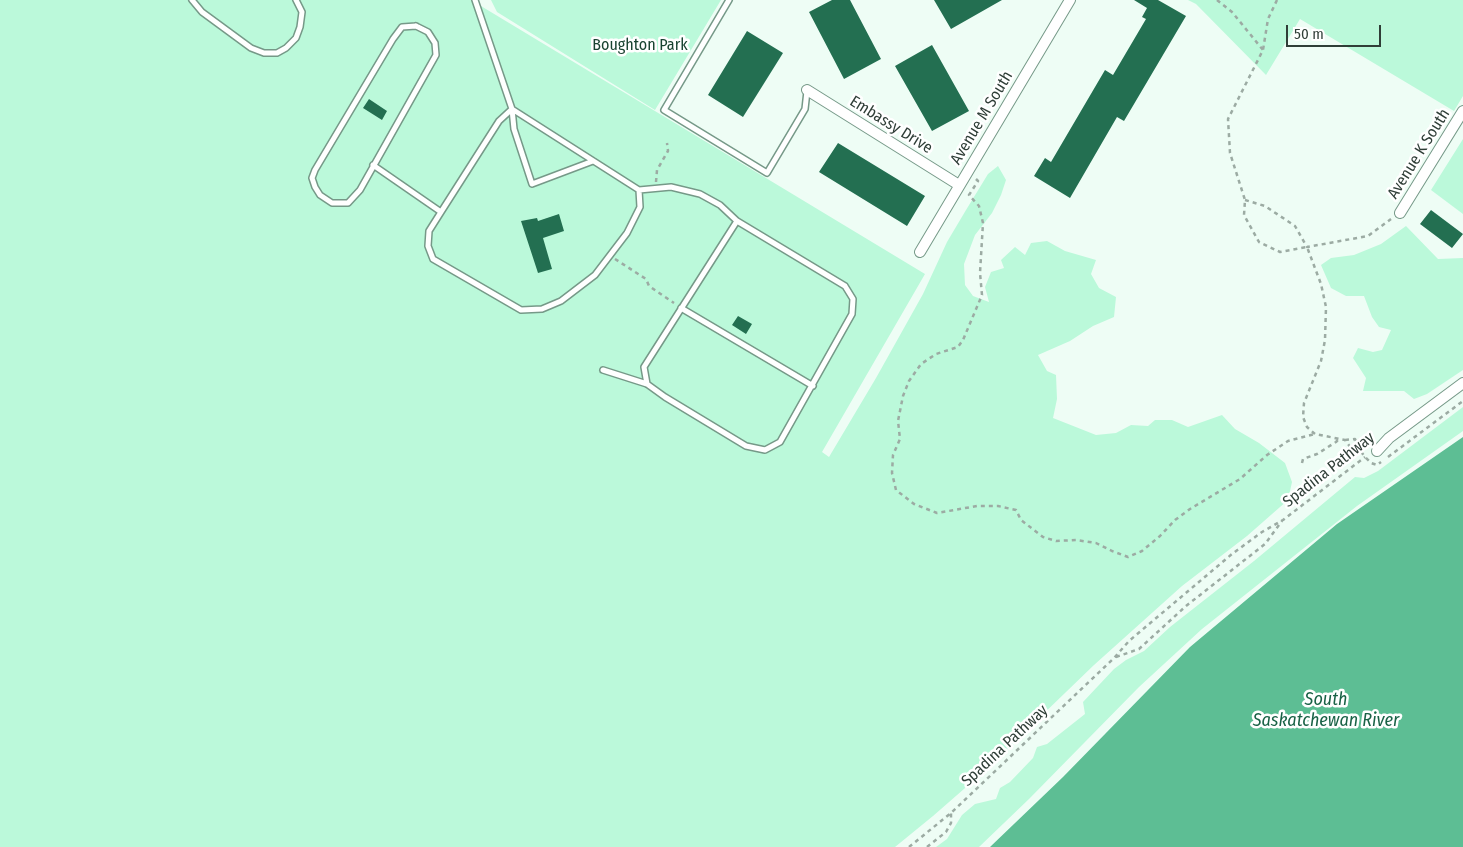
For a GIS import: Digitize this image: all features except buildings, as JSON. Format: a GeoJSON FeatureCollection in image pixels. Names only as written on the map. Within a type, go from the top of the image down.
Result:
{"type":"FeatureCollection","features":[{"type":"Feature","properties":{"kind":"street","name":"Avenue M South"},"geometry":{"type":"LineString","coordinates":[[920,252],[1070,0]]}},
{"type":"Feature","properties":{"kind":"street","name":"Embassy Drive"},"geometry":{"type":"LineString","coordinates":[[807,90],[960,185]]}},
{"type":"Feature","properties":{"kind":"street","name":"Avenue K South"},"geometry":{"type":"LineString","coordinates":[[1400,213],[1463,111]]}},
{"type":"Feature","properties":{"kind":"street"},"geometry":{"type":"LineString","coordinates":[[1373,451],[1463,383]]}},
{"type":"Feature","properties":{"kind":"lane"},"geometry":{"type":"LineString","coordinates":[[192,0],[202,12],[251,48],[264,53],[278,54],[296,38],[300,27],[302,12],[296,0]]}},
{"type":"Feature","properties":{"kind":"lane"},"geometry":{"type":"LineString","coordinates":[[476,0],[512,109],[514,129],[532,184],[592,161]]}},
{"type":"Feature","properties":{"kind":"lane"},"geometry":{"type":"LineString","coordinates":[[729,0],[664,110],[767,173],[805,109],[807,90]]}},
{"type":"Feature","properties":{"kind":"lane"},"geometry":{"type":"LineString","coordinates":[[416,26],[428,32],[435,43],[436,54],[373,165],[360,190],[348,203],[332,203],[320,195],[312,178],[393,39],[402,27],[416,26]]}},
{"type":"Feature","properties":{"kind":"lane"},"geometry":{"type":"LineString","coordinates":[[512,109],[638,190],[671,187],[700,194],[720,205],[737,222],[845,286],[853,299],[852,314],[780,442],[765,450],[746,446],[647,384],[603,370]]}},
{"type":"Feature","properties":{"kind":"lane"},"geometry":{"type":"LineString","coordinates":[[512,109],[500,121],[429,231],[428,246],[433,259],[521,310],[542,309],[561,302],[595,275],[627,233],[640,207],[638,190]]}},
{"type":"Feature","properties":{"kind":"lane"},"geometry":{"type":"LineString","coordinates":[[373,165],[441,212]]}},
{"type":"Feature","properties":{"kind":"lane"},"geometry":{"type":"LineString","coordinates":[[647,384],[644,367],[737,222]]}},
{"type":"Feature","properties":{"kind":"lane"},"geometry":{"type":"LineString","coordinates":[[681,308],[812,386]]}},
{"type":"Feature","properties":{"kind":"path"},"geometry":{"type":"LineString","coordinates":[[1217,0],[1232,12],[1263,50]]}},
{"type":"Feature","properties":{"kind":"path"},"geometry":{"type":"LineString","coordinates":[[1277,0],[1268,19],[1263,50],[1228,119],[1230,153],[1245,200],[1244,215],[1259,242],[1280,252],[1368,236],[1400,213]]}},
{"type":"Feature","properties":{"kind":"path"},"geometry":{"type":"LineString","coordinates":[[655,188],[657,170],[668,151],[667,143]]}},
{"type":"Feature","properties":{"kind":"path"},"geometry":{"type":"LineString","coordinates":[[966,173],[978,181],[969,195],[979,206],[983,223],[980,272],[982,295],[963,340],[958,347],[936,354],[921,364],[909,381],[902,396],[898,421],[900,439],[893,455],[892,473],[896,490],[914,504],[937,513],[977,506],[998,506],[1016,510],[1021,520],[1043,538],[1056,541],[1076,540],[1096,543],[1128,557],[1142,551],[1175,520],[1240,479],[1274,450],[1288,441],[1315,434],[1338,440],[1355,439],[1364,457],[1377,465],[1463,401]]}},
{"type":"Feature","properties":{"kind":"path"},"geometry":{"type":"LineString","coordinates":[[1245,200],[1265,206],[1295,226],[1307,247],[1321,284],[1326,307],[1325,340],[1321,361],[1304,402],[1303,417],[1307,426],[1315,434]]}},
{"type":"Feature","properties":{"kind":"path"},"geometry":{"type":"LineString","coordinates":[[610,256],[646,279],[649,286],[681,308]]}},
{"type":"Feature","properties":{"kind":"path"},"geometry":{"type":"LineString","coordinates":[[1302,463],[1303,458],[1317,454],[1338,440]]}},
{"type":"Feature","properties":{"kind":"path"},"geometry":{"type":"LineString","coordinates":[[1344,440],[1351,448],[1359,449]]}},
{"type":"Feature","properties":{"kind":"path","name":"Spadina Pathway"},"geometry":{"type":"LineString","coordinates":[[910,847],[952,812],[1114,658],[1129,641],[1232,554],[1262,532],[1283,520],[1373,451]]}},
{"type":"Feature","properties":{"kind":"path","name":"Spadina Pathway"},"geometry":{"type":"LineString","coordinates":[[1114,658],[1139,649],[1186,606],[1265,544],[1283,520]]}},
{"type":"Feature","properties":{"kind":"path"},"geometry":{"type":"LineString","coordinates":[[927,847],[946,832],[952,812]]}},
{"type":"Feature","properties":{"kind":"green space"},"geometry":{"type":"Polygon","coordinates":[[[0,0],[471,0],[925,274],[822,452],[829,457],[923,294],[947,242],[988,174],[998,166],[1006,180],[1001,195],[992,213],[975,235],[964,264],[965,285],[973,296],[989,302],[985,287],[991,272],[1004,268],[1001,260],[1015,247],[1025,255],[1031,243],[1047,241],[1065,251],[1096,260],[1091,274],[1099,288],[1116,297],[1114,317],[1093,326],[1070,341],[1038,355],[1047,371],[1056,375],[1057,399],[1053,418],[1096,435],[1116,433],[1131,425],[1148,426],[1155,420],[1172,420],[1188,427],[1222,415],[1235,429],[1259,443],[1285,463],[1292,482],[1288,500],[1247,536],[1182,586],[1094,665],[980,775],[895,847],[0,847],[0,0]]]}},
{"type":"Feature","properties":{"kind":"green space","name":"Boughton Park"},"geometry":{"type":"Polygon","coordinates":[[[491,0],[721,0],[655,110],[497,12],[491,0]]]}},
{"type":"Feature","properties":{"kind":"green space"},"geometry":{"type":"Polygon","coordinates":[[[1188,0],[1463,0],[1463,96],[1454,111],[1300,19],[1266,75],[1196,4],[1188,0]]]}},
{"type":"Feature","properties":{"kind":"green space"},"geometry":{"type":"Polygon","coordinates":[[[1463,139],[1463,214],[1431,190],[1463,139]]]}},
{"type":"Feature","properties":{"kind":"green space"},"geometry":{"type":"Polygon","coordinates":[[[1406,226],[1438,259],[1463,258],[1463,370],[1427,394],[1414,399],[1404,391],[1363,391],[1366,378],[1353,358],[1358,348],[1373,352],[1382,350],[1391,330],[1379,327],[1372,317],[1364,296],[1346,296],[1331,288],[1321,265],[1331,258],[1354,255],[1381,244],[1406,226]]]}},
{"type":"Feature","properties":{"kind":"green space"},"geometry":{"type":"Polygon","coordinates":[[[1463,407],[1463,431],[1357,506],[1202,629],[1139,687],[979,847],[936,847],[947,839],[962,815],[975,804],[996,799],[1000,788],[1010,782],[1033,758],[1037,747],[1047,744],[1085,714],[1083,702],[1114,669],[1126,660],[1144,651],[1170,627],[1254,561],[1355,477],[1364,478],[1378,471],[1463,407]]]}},
{"type":"Feature","properties":{"kind":"water","name":"South Saskatchewan River"},"geometry":{"type":"Polygon","coordinates":[[[1463,437],[1463,847],[990,847],[1063,777],[1190,647],[1337,524],[1463,437]]]}}]}
